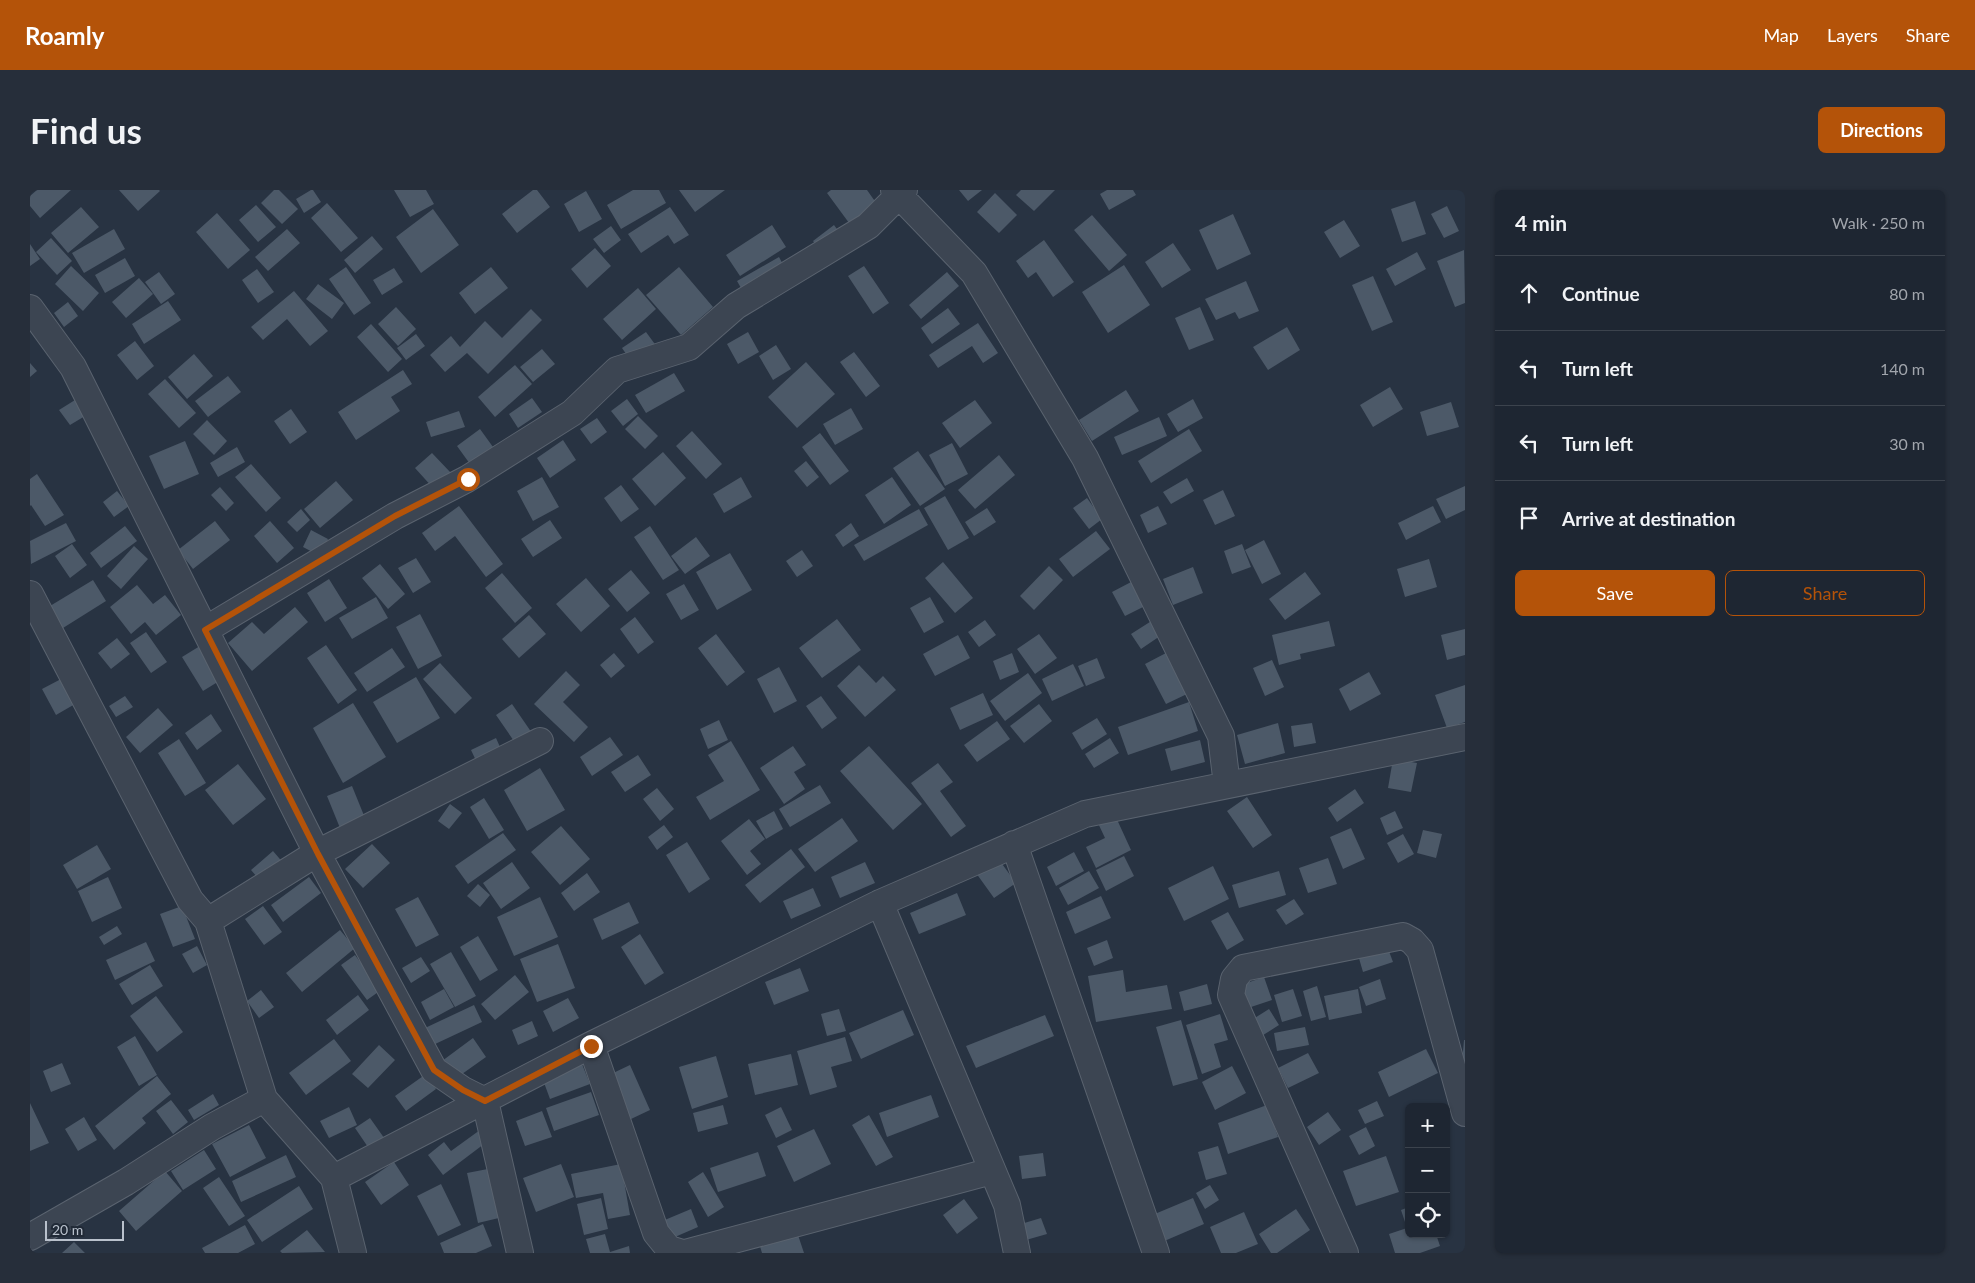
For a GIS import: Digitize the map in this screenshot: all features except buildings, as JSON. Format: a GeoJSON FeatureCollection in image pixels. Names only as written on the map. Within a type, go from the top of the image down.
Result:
{"type":"FeatureCollection","features":[{"type":"Feature","properties":{"kind":"street"},"geometry":{"type":"LineString","coordinates":[[205,630],[395,516],[468,479],[572,413],[617,370],[689,348],[736,306],[868,226],[899,192],[974,273],[1085,458],[1221,736],[1228,785]]}},
{"type":"Feature","properties":{"kind":"street"},"geometry":{"type":"LineString","coordinates":[[30,308],[73,366],[318,854],[434,1070],[463,1090],[485,1101]]}},
{"type":"Feature","properties":{"kind":"street"},"geometry":{"type":"LineString","coordinates":[[30,594],[190,900],[208,921],[264,1099],[334,1178],[353,1253]]}},
{"type":"Feature","properties":{"kind":"street"},"geometry":{"type":"LineString","coordinates":[[334,1178],[591,1046],[880,903],[1085,814],[1465,737]]}},
{"type":"Feature","properties":{"kind":"street"},"geometry":{"type":"LineString","coordinates":[[208,921],[318,854],[540,741]]}},
{"type":"Feature","properties":{"kind":"street"},"geometry":{"type":"LineString","coordinates":[[1014,844],[1156,1253]]}},
{"type":"Feature","properties":{"kind":"street"},"geometry":{"type":"LineString","coordinates":[[880,903],[1007,1205],[1017,1253]]}},
{"type":"Feature","properties":{"kind":"street"},"geometry":{"type":"LineString","coordinates":[[1345,1253],[1231,995],[1234,979],[1243,968],[1403,936],[1412,941],[1420,950],[1465,1113]]}},
{"type":"Feature","properties":{"kind":"street"},"geometry":{"type":"LineString","coordinates":[[591,1046],[656,1233],[669,1248],[683,1253],[992,1170]]}},
{"type":"Feature","properties":{"kind":"street"},"geometry":{"type":"LineString","coordinates":[[30,1237],[264,1099]]}},
{"type":"Feature","properties":{"kind":"street"},"geometry":{"type":"LineString","coordinates":[[485,1101],[520,1253]]}},
{"type":"Feature","properties":{"kind":"route"},"geometry":{"type":"LineString","coordinates":[[468,479],[395,516],[205,630],[318,854],[434,1070],[463,1090],[485,1101],[591,1046]]}}]}
